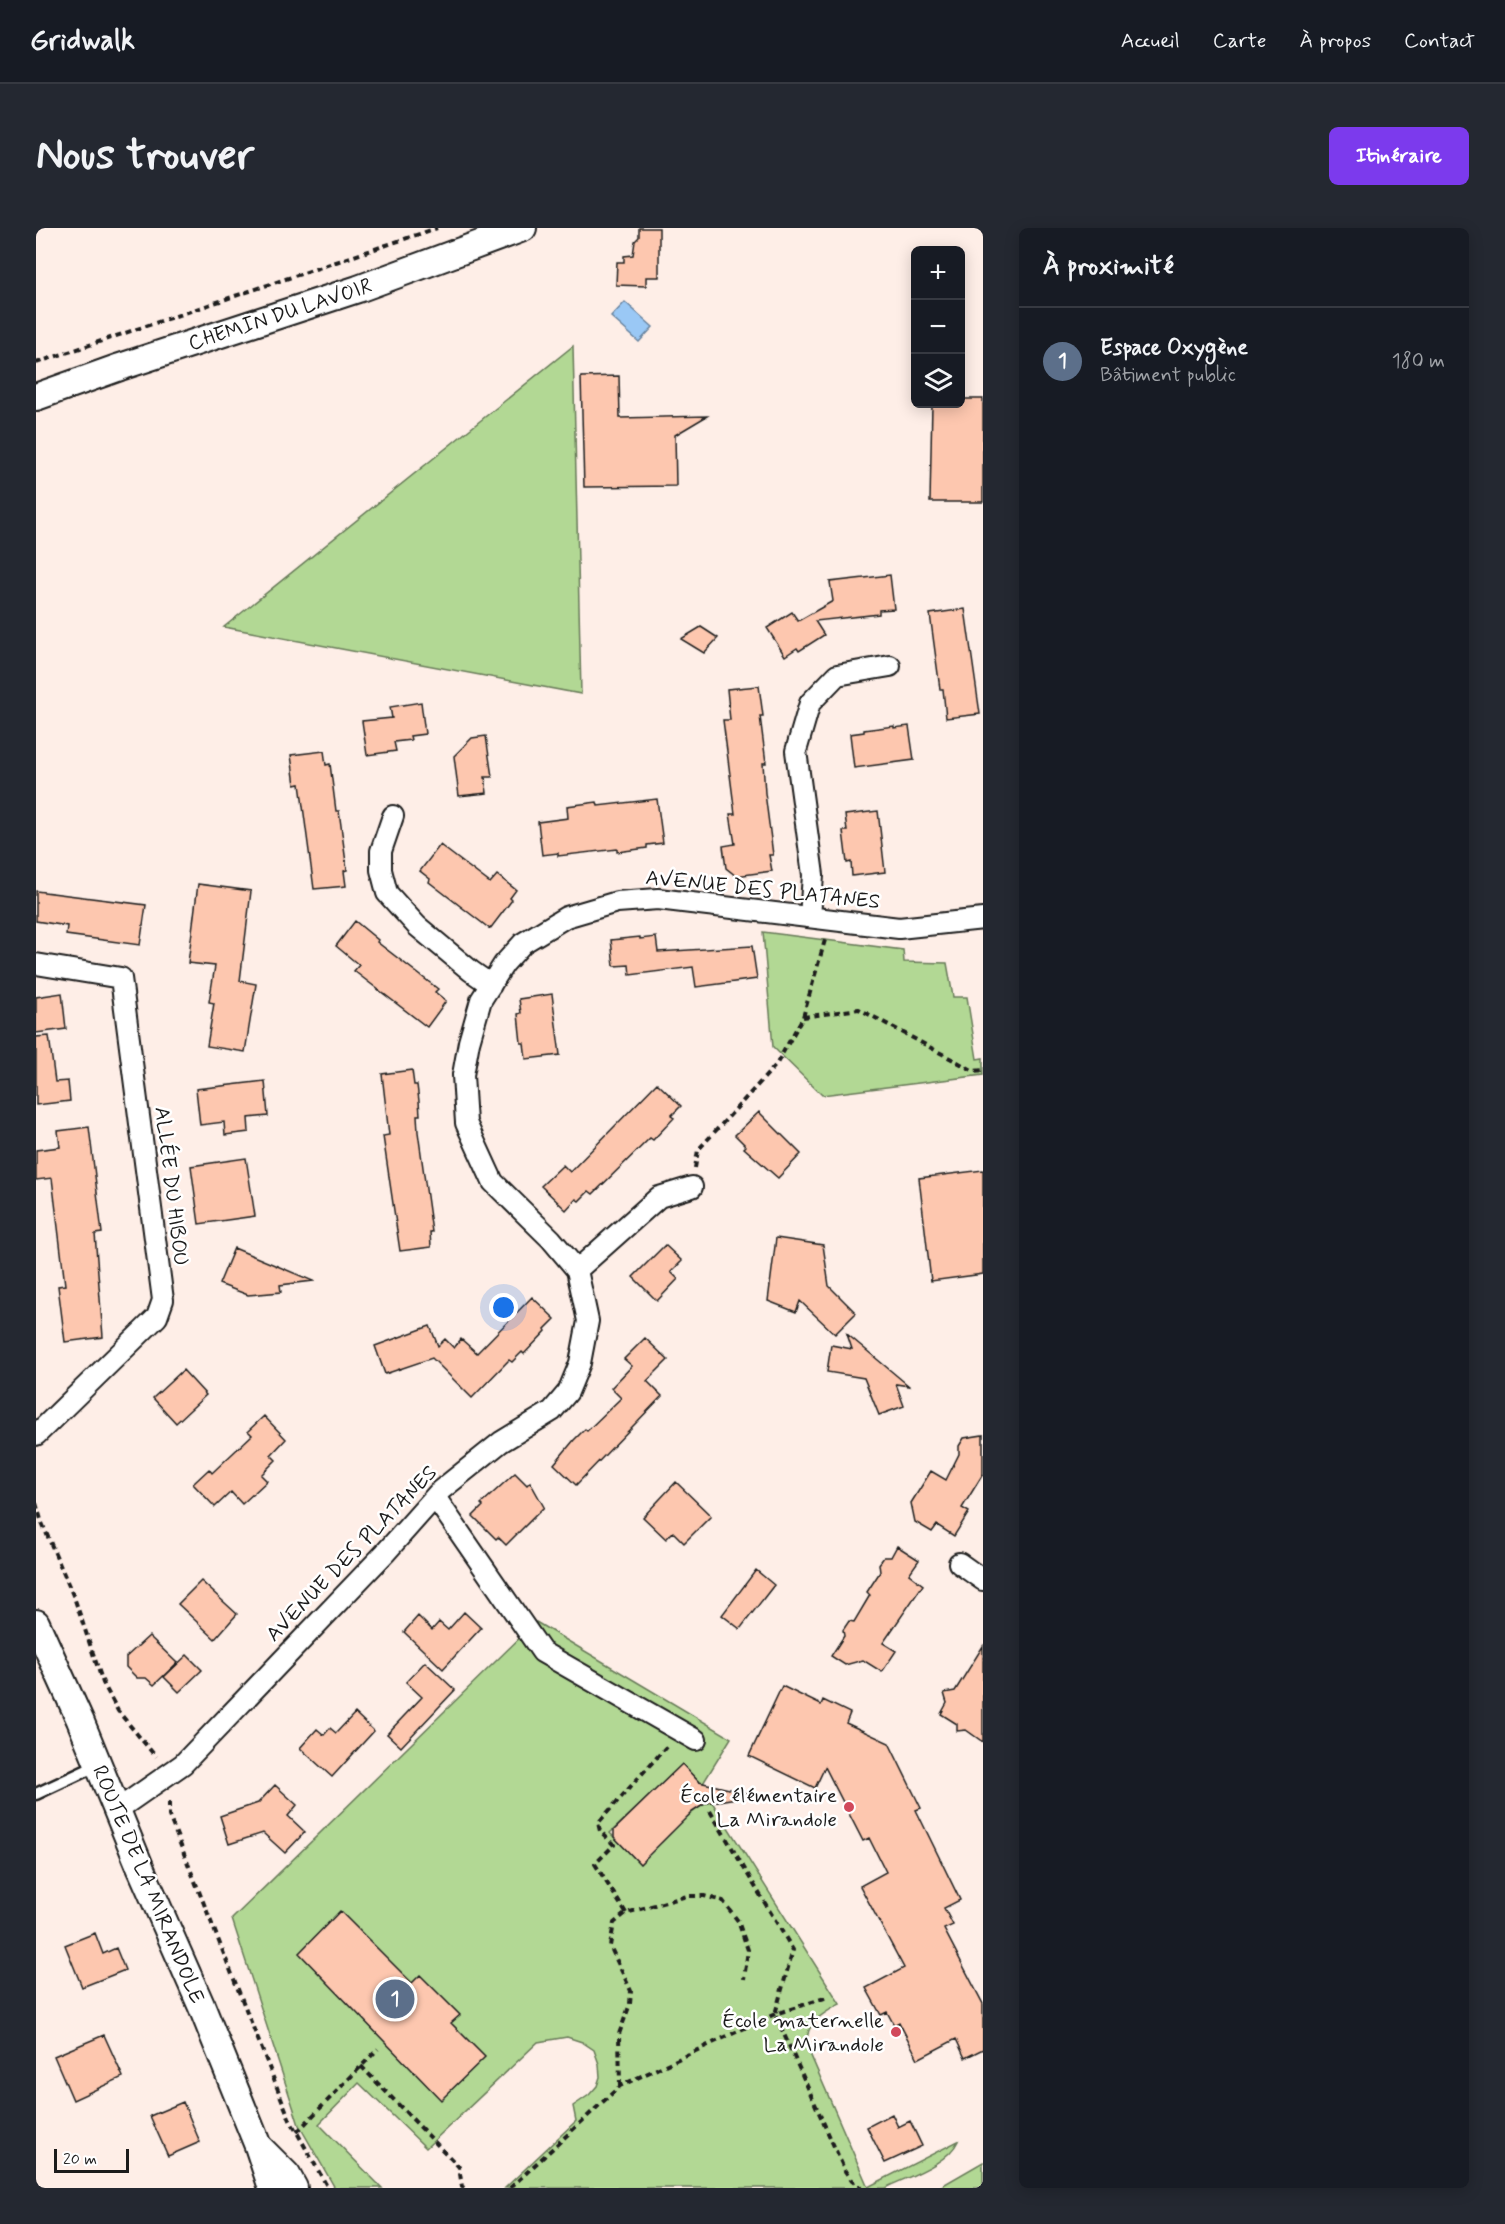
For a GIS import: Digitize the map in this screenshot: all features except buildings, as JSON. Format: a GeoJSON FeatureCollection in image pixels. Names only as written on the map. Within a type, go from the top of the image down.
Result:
{"type":"FeatureCollection","features":[{"type":"Feature","properties":{"kind":"street","name":"CHEMIN DU LAVOIR"},"geometry":{"type":"LineString","coordinates":[[36,397],[358,289],[523,228]]}},
{"type":"Feature","properties":{"kind":"street"},"geometry":{"type":"LineString","coordinates":[[810,917],[813,875],[796,751],[810,703],[837,675],[890,666]]}},
{"type":"Feature","properties":{"kind":"street"},"geometry":{"type":"LineString","coordinates":[[393,816],[381,851],[381,870],[387,893],[417,926],[490,985]]}},
{"type":"Feature","properties":{"kind":"street","name":"AVENUE DES PLATANES"},"geometry":{"type":"LineString","coordinates":[[117,1810],[183,1764],[385,1553],[441,1490],[501,1443],[552,1411],[568,1392],[580,1363],[588,1321],[577,1270],[551,1239],[493,1182],[466,1123],[463,1075],[481,999],[504,964],[522,943],[566,917],[617,902],[658,899],[899,928],[983,919]]}},
{"type":"Feature","properties":{"kind":"street","name":"ALLÉE DU HIBOU"},"geometry":{"type":"LineString","coordinates":[[36,964],[121,978],[163,1300],[157,1317],[36,1435]]}},
{"type":"Feature","properties":{"kind":"street"},"geometry":{"type":"LineString","coordinates":[[577,1270],[658,1197],[692,1187]]}},
{"type":"Feature","properties":{"kind":"street"},"geometry":{"type":"LineString","coordinates":[[435,1497],[542,1652],[688,1735]]}},
{"type":"Feature","properties":{"kind":"street"},"geometry":{"type":"LineString","coordinates":[[959,1563],[983,1580]]}},
{"type":"Feature","properties":{"kind":"street","name":"ROUTE DE LA MIRANDOLE"},"geometry":{"type":"LineString","coordinates":[[36,1623],[201,2005],[258,2146],[272,2188]]}},
{"type":"Feature","properties":{"kind":"street","name":"ROUTE DE LA MIRANDOLE"},"geometry":{"type":"LineString","coordinates":[[258,2146],[287,2175],[294,2188]]}},
{"type":"Feature","properties":{"kind":"lane"},"geometry":{"type":"LineString","coordinates":[[36,1794],[98,1765]]}},
{"type":"Feature","properties":{"kind":"path"},"geometry":{"type":"LineString","coordinates":[[36,363],[437,228]]}},
{"type":"Feature","properties":{"kind":"path"},"geometry":{"type":"LineString","coordinates":[[692,1187],[698,1150],[776,1065],[803,1017],[831,919]]}},
{"type":"Feature","properties":{"kind":"path"},"geometry":{"type":"LineString","coordinates":[[803,1017],[859,1009],[974,1071],[983,1070]]}},
{"type":"Feature","properties":{"kind":"path"},"geometry":{"type":"LineString","coordinates":[[36,1503],[75,1600],[103,1683],[118,1711],[169,1773],[169,1816],[290,2120],[328,2188]]}},
{"type":"Feature","properties":{"kind":"path"},"geometry":{"type":"LineString","coordinates":[[626,1913],[595,1864],[614,1845],[600,1831],[598,1823],[688,1735]]}},
{"type":"Feature","properties":{"kind":"path"},"geometry":{"type":"LineString","coordinates":[[710,1811],[793,1950],[775,2014],[845,2171],[861,2188]]}},
{"type":"Feature","properties":{"kind":"path"},"geometry":{"type":"LineString","coordinates":[[620,2086],[620,2034],[630,2004],[631,1991],[610,1946],[614,1923],[626,1913],[687,1896],[704,1896],[723,1901],[738,1922],[748,1950],[744,1979]]}},
{"type":"Feature","properties":{"kind":"path"},"geometry":{"type":"LineString","coordinates":[[510,2188],[620,2086],[775,2014],[828,1997]]}},
{"type":"Feature","properties":{"kind":"path"},"geometry":{"type":"LineString","coordinates":[[297,2132],[378,2049]]}},
{"type":"Feature","properties":{"kind":"path"},"geometry":{"type":"LineString","coordinates":[[361,2066],[459,2167],[462,2187],[465,2188]]}},
{"type":"Feature","properties":{"kind":"green space"},"geometry":{"type":"Polygon","coordinates":[[[573,346],[581,694],[224,627],[573,346]]]}},
{"type":"Feature","properties":{"kind":"green space"},"geometry":{"type":"Polygon","coordinates":[[[763,932],[903,950],[904,962],[947,963],[953,997],[967,997],[977,1059],[983,1058],[983,1075],[822,1095],[773,1047],[763,932]]]}},
{"type":"Feature","properties":{"kind":"green space"},"geometry":{"type":"Polygon","coordinates":[[[536,1622],[731,1738],[702,1785],[682,1765],[610,1833],[640,1864],[685,1818],[705,1804],[712,1802],[840,2004],[815,2021],[808,2033],[808,2049],[868,2187],[958,2141],[953,2149],[936,2163],[885,2188],[505,2188],[576,2121],[573,2106],[597,2086],[600,2077],[599,2064],[594,2050],[582,2042],[567,2037],[538,2042],[426,2148],[359,2083],[319,2124],[382,2188],[335,2188],[299,2125],[232,1919],[536,1622]]]}},
{"type":"Feature","properties":{"kind":"green space"},"geometry":{"type":"Polygon","coordinates":[[[983,2162],[983,2188],[938,2188],[983,2162]]]}},
{"type":"Feature","properties":{"kind":"water"},"geometry":{"type":"Polygon","coordinates":[[[625,302],[653,327],[639,342],[611,317],[625,302]]]}},
{"type":"Feature","properties":{"kind":"place","name":"École élémentaire La Mirandole"},"geometry":{"type":"Point","coordinates":[849,1807]}},
{"type":"Feature","properties":{"kind":"place","name":"Espace Oxygène"},"geometry":{"type":"Point","coordinates":[395,1999]}},
{"type":"Feature","properties":{"kind":"place","name":"École maternelle La Mirandole"},"geometry":{"type":"Point","coordinates":[896,2032]}}]}
